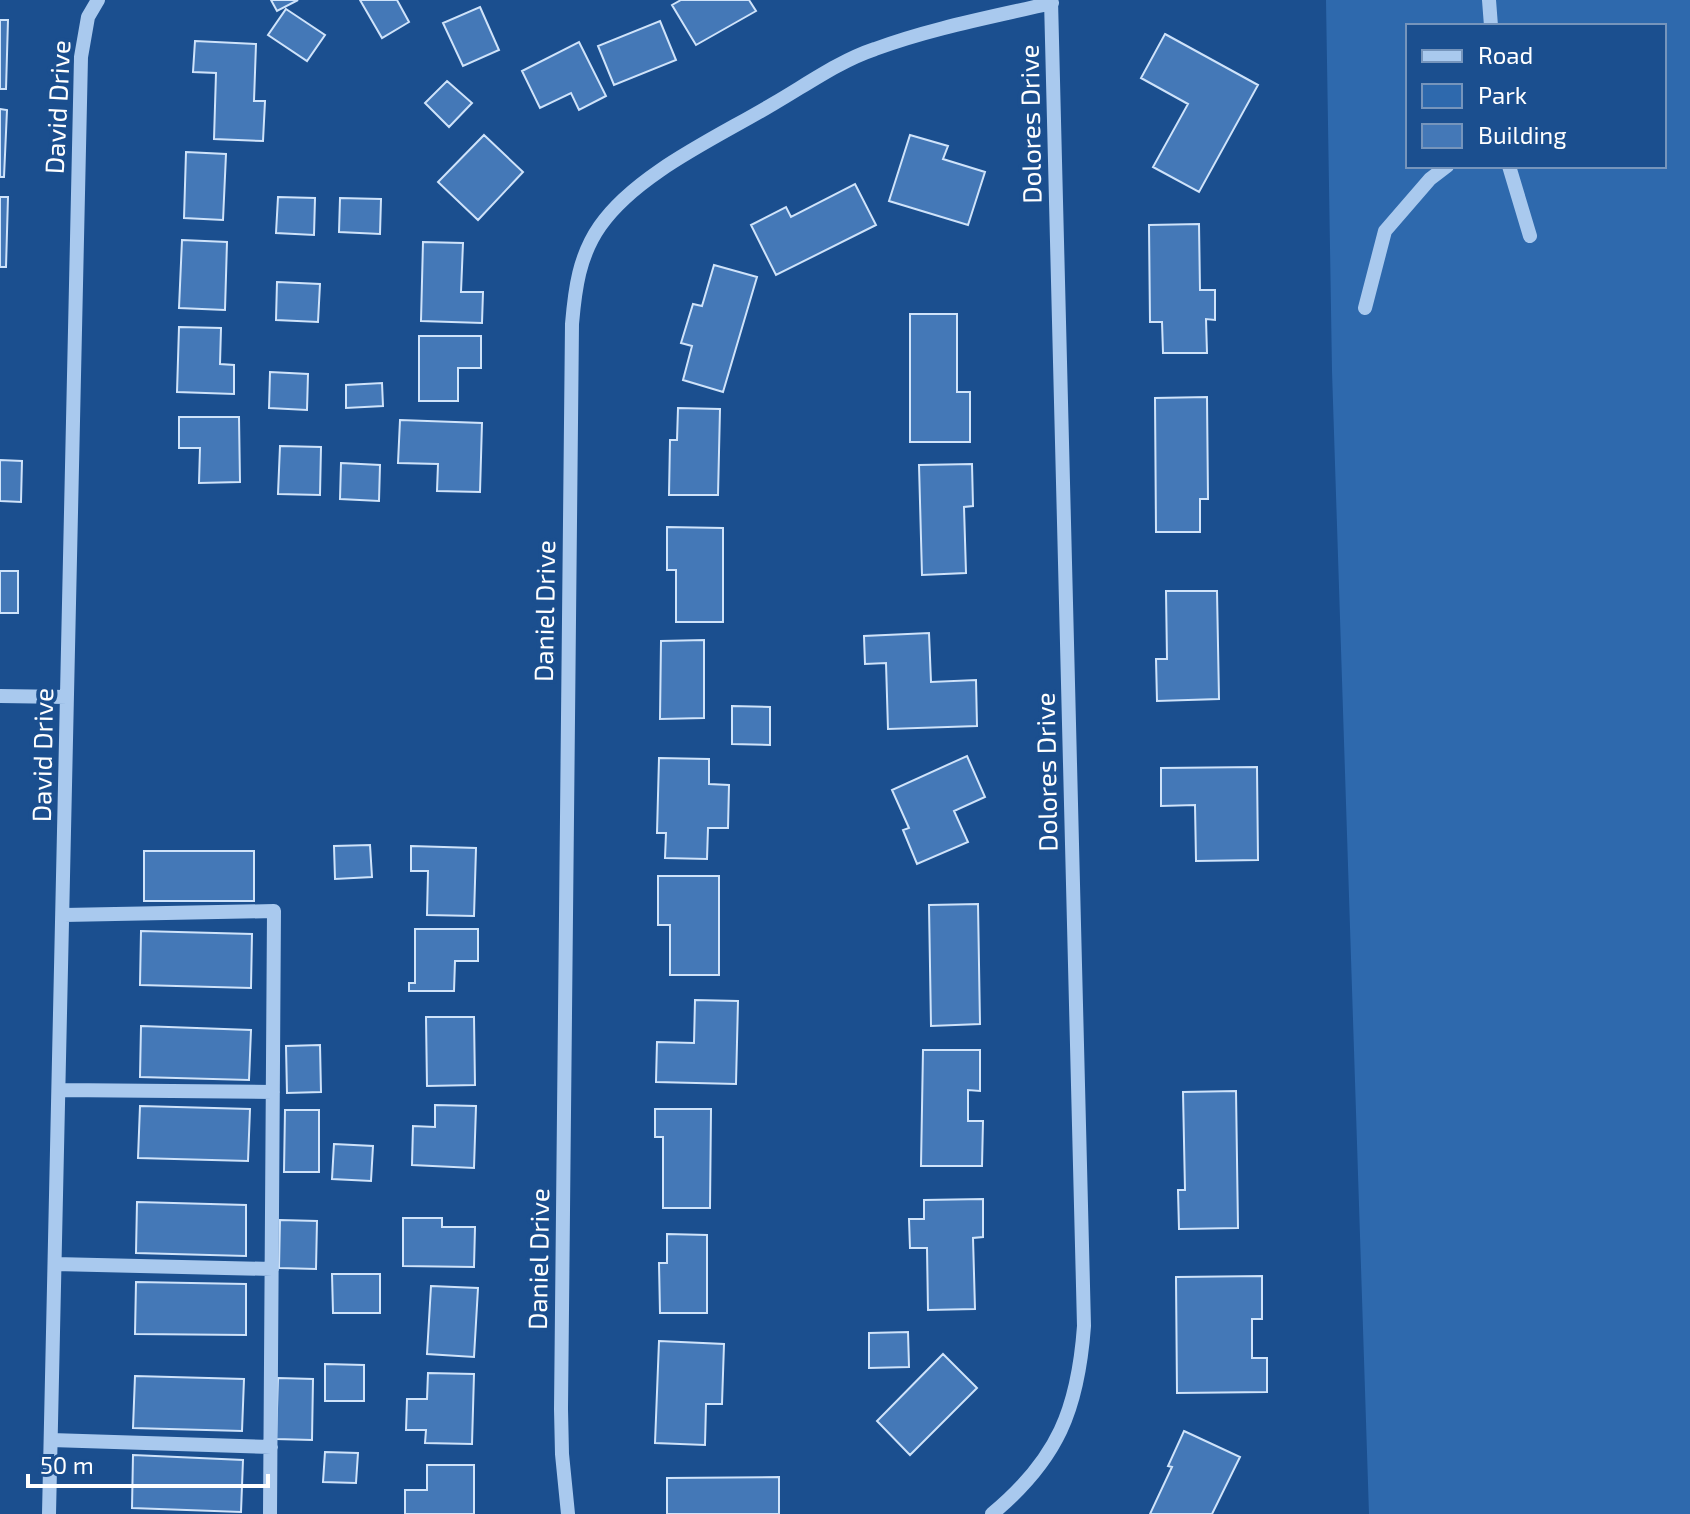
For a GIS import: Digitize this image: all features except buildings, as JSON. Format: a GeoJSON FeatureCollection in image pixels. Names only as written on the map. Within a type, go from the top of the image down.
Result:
{"type":"FeatureCollection","features":[{"type":"Feature","properties":{"kind":"street","name":"David Drive"},"geometry":{"type":"LineString","coordinates":[[49,1514],[81,57],[88,17],[98,0]]}},
{"type":"Feature","properties":{"kind":"street"},"geometry":{"type":"LineString","coordinates":[[1489,0],[1491,24]]}},
{"type":"Feature","properties":{"kind":"street","name":"Daniel Drive"},"geometry":{"type":"LineString","coordinates":[[568,1514],[561,1409],[572,324],[576,282],[584,257],[599,228],[621,200],[656,173],[870,50],[910,36],[1052,1]]}},
{"type":"Feature","properties":{"kind":"street","name":"Dolores Drive"},"geometry":{"type":"LineString","coordinates":[[992,1514],[1025,1484],[1052,1450],[1067,1416],[1081,1370],[1084,1326],[1052,1]]}},
{"type":"Feature","properties":{"kind":"street"},"geometry":{"type":"LineString","coordinates":[[1365,308],[1385,231],[1404,205],[1444,168]]}},
{"type":"Feature","properties":{"kind":"street"},"geometry":{"type":"LineString","coordinates":[[1510,168],[1530,236]]}},
{"type":"Feature","properties":{"kind":"street"},"geometry":{"type":"LineString","coordinates":[[0,696],[67,697]]}},
{"type":"Feature","properties":{"kind":"street"},"geometry":{"type":"LineString","coordinates":[[64,915],[274,911],[270,1514]]}},
{"type":"Feature","properties":{"kind":"street"},"geometry":{"type":"LineString","coordinates":[[60,1090],[273,1092]]}},
{"type":"Feature","properties":{"kind":"street"},"geometry":{"type":"LineString","coordinates":[[55,1264],[272,1269]]}},
{"type":"Feature","properties":{"kind":"street"},"geometry":{"type":"LineString","coordinates":[[51,1440],[271,1447]]}},
{"type":"Feature","properties":{"kind":"green space"},"geometry":{"type":"Polygon","coordinates":[[[1326,0],[1690,0],[1690,1514],[1369,1514],[1332,371],[1326,0]]]}}]}
